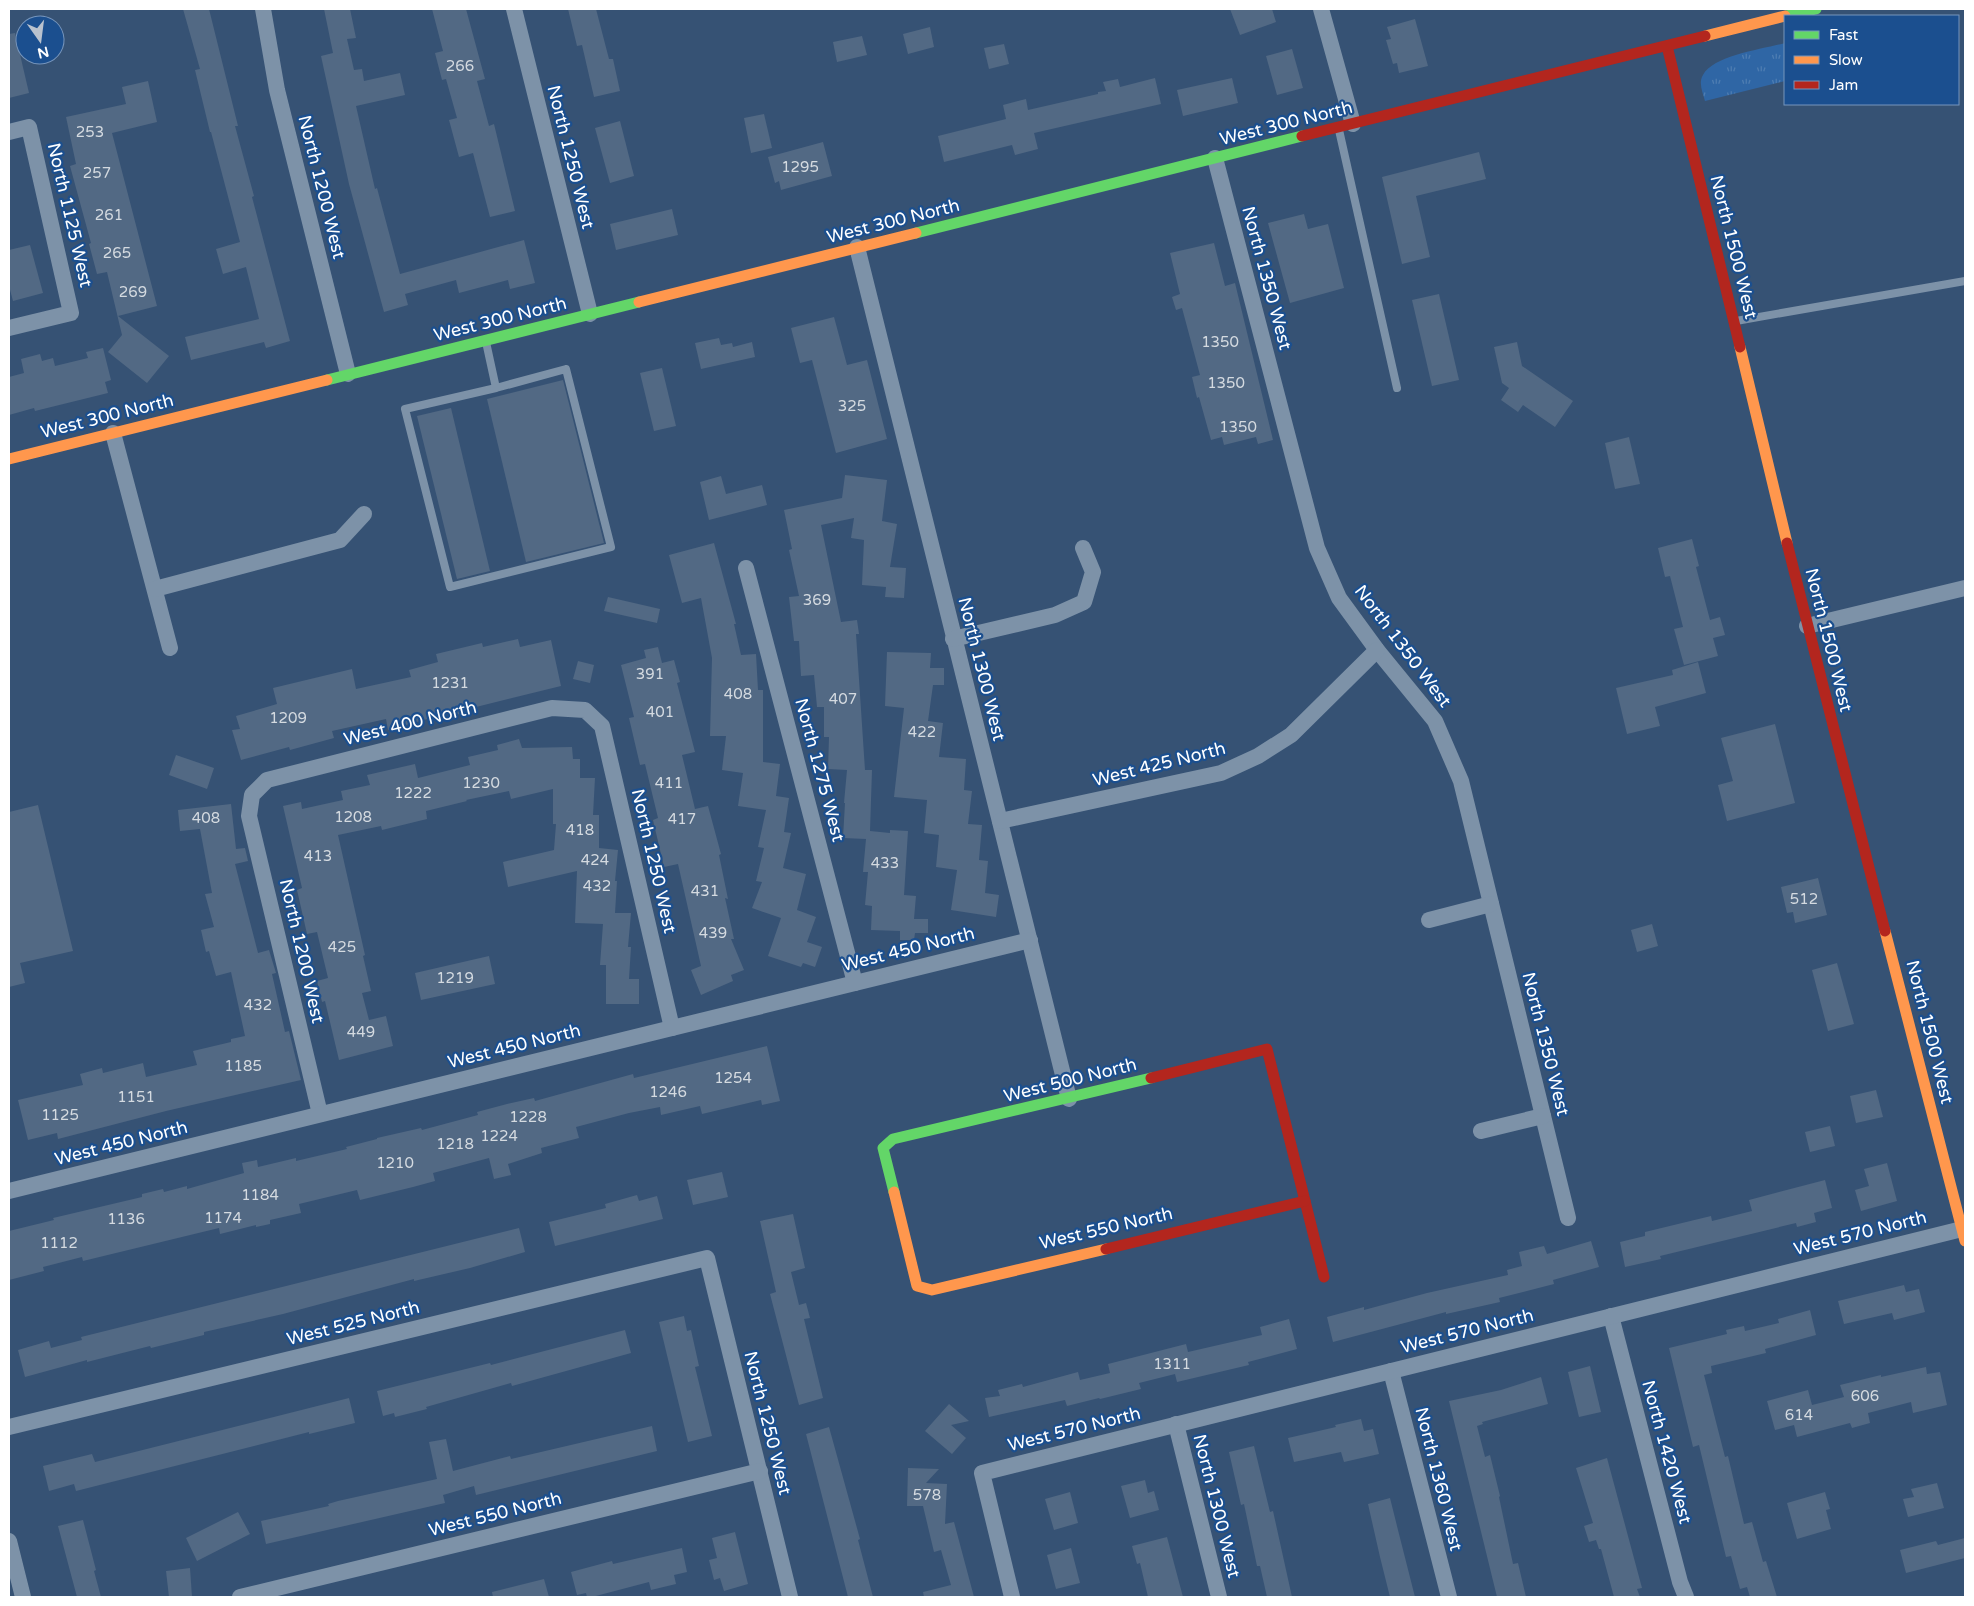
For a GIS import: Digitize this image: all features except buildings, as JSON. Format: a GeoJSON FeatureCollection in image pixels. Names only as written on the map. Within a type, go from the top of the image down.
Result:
{"type":"FeatureCollection","features":[{"type":"Feature","properties":{"kind":"street","name":"North 1200 West"},"geometry":{"type":"LineString","coordinates":[[263,9],[277,90],[348,374]]}},
{"type":"Feature","properties":{"kind":"street","name":"North 1250 West"},"geometry":{"type":"LineString","coordinates":[[514,9],[590,314]]}},
{"type":"Feature","properties":{"kind":"street"},"geometry":{"type":"LineString","coordinates":[[1320,9],[1346,126]]}},
{"type":"Feature","properties":{"kind":"street","name":"West 300 North"},"geometry":{"type":"LineString","coordinates":[[1790,15],[1816,9]]}},
{"type":"Feature","properties":{"kind":"street","name":"West 300 North"},"geometry":{"type":"LineString","coordinates":[[9,459],[1784,17]]}},
{"type":"Feature","properties":{"kind":"street","name":"North 1500 West"},"geometry":{"type":"LineString","coordinates":[[1667,46],[1807,626],[1964,1235]]}},
{"type":"Feature","properties":{"kind":"street","name":"North 1125 West"},"geometry":{"type":"LineString","coordinates":[[9,132],[29,127],[71,313],[9,328]]}},
{"type":"Feature","properties":{"kind":"street","name":"North 1350 West"},"geometry":{"type":"LineString","coordinates":[[1215,158],[1317,548],[1339,598],[1377,650],[1436,721],[1461,781],[1568,1218]]}},
{"type":"Feature","properties":{"kind":"street","name":"North 1300 West"},"geometry":{"type":"LineString","coordinates":[[857,248],[1069,1099]]}},
{"type":"Feature","properties":{"kind":"street"},"geometry":{"type":"LineString","coordinates":[[113,433],[170,648]]}},
{"type":"Feature","properties":{"kind":"street"},"geometry":{"type":"LineString","coordinates":[[155,589],[340,540],[364,514]]}},
{"type":"Feature","properties":{"kind":"street"},"geometry":{"type":"LineString","coordinates":[[954,639],[1055,615],[1084,602],[1093,572],[1083,548]]}},
{"type":"Feature","properties":{"kind":"street","name":"North 1275 West"},"geometry":{"type":"LineString","coordinates":[[746,568],[855,983]]}},
{"type":"Feature","properties":{"kind":"street"},"geometry":{"type":"LineString","coordinates":[[1807,626],[1965,588]]}},
{"type":"Feature","properties":{"kind":"street","name":"West 425 North"},"geometry":{"type":"LineString","coordinates":[[1000,821],[1221,772],[1258,756],[1291,735],[1377,650]]}},
{"type":"Feature","properties":{"kind":"street","name":"West 400 North"},"geometry":{"type":"LineString","coordinates":[[252,795],[267,780],[552,708],[585,710]]}},
{"type":"Feature","properties":{"kind":"street","name":"North 1250 West"},"geometry":{"type":"LineString","coordinates":[[585,710],[602,726],[672,1028]]}},
{"type":"Feature","properties":{"kind":"street","name":"North 1200 West"},"geometry":{"type":"LineString","coordinates":[[252,795],[250,816],[320,1114]]}},
{"type":"Feature","properties":{"kind":"street"},"geometry":{"type":"LineString","coordinates":[[1429,920],[1491,904]]}},
{"type":"Feature","properties":{"kind":"street","name":"West 450 North"},"geometry":{"type":"LineString","coordinates":[[9,1191],[1030,940]]}},
{"type":"Feature","properties":{"kind":"street","name":"West 500 North"},"geometry":{"type":"LineString","coordinates":[[917,1286],[883,1148],[893,1139],[1069,1099],[1267,1049],[1305,1201]]}},
{"type":"Feature","properties":{"kind":"street"},"geometry":{"type":"LineString","coordinates":[[1482,1131],[1543,1116]]}},
{"type":"Feature","properties":{"kind":"street"},"geometry":{"type":"LineString","coordinates":[[1305,1201],[1324,1277]]}},
{"type":"Feature","properties":{"kind":"street","name":"West 550 North"},"geometry":{"type":"LineString","coordinates":[[917,1286],[932,1290],[1305,1201]]}},
{"type":"Feature","properties":{"kind":"street","name":"West 570 North"},"geometry":{"type":"LineString","coordinates":[[1012,1597],[982,1473],[1611,1316],[1964,1235]]}},
{"type":"Feature","properties":{"kind":"street","name":"North 1250 West"},"geometry":{"type":"LineString","coordinates":[[707,1258],[790,1597]]}},
{"type":"Feature","properties":{"kind":"street","name":"West 525 North"},"geometry":{"type":"LineString","coordinates":[[9,1427],[707,1258]]}},
{"type":"Feature","properties":{"kind":"street","name":"North 1420 West"},"geometry":{"type":"LineString","coordinates":[[1611,1316],[1680,1582],[1686,1597]]}},
{"type":"Feature","properties":{"kind":"street","name":"North 1360 West"},"geometry":{"type":"LineString","coordinates":[[1391,1371],[1449,1597]]}},
{"type":"Feature","properties":{"kind":"street","name":"North 1300 West"},"geometry":{"type":"LineString","coordinates":[[1176,1424],[1219,1597]]}},
{"type":"Feature","properties":{"kind":"street","name":"West 550 North"},"geometry":{"type":"LineString","coordinates":[[240,1597],[760,1471]]}},
{"type":"Feature","properties":{"kind":"street"},"geometry":{"type":"LineString","coordinates":[[9,1541],[23,1597]]}},
{"type":"Feature","properties":{"kind":"lane"},"geometry":{"type":"LineString","coordinates":[[1346,126],[1397,388]]}},
{"type":"Feature","properties":{"kind":"lane"},"geometry":{"type":"LineString","coordinates":[[1734,321],[1965,280]]}},
{"type":"Feature","properties":{"kind":"lane"},"geometry":{"type":"LineString","coordinates":[[486,340],[496,388]]}},
{"type":"Feature","properties":{"kind":"lane"},"geometry":{"type":"LineString","coordinates":[[566,369],[611,547],[450,587],[405,409],[496,388],[566,369]]}},
{"type":"Feature","properties":{"kind":"green space"},"geometry":{"type":"Polygon","coordinates":[[[1784,43],[1784,81],[1705,101],[1701,81],[1709,68],[1718,62],[1753,50],[1784,43]]]}},
{"type":"Feature","properties":{"kind":"traffic: fast"},"geometry":{"type":"LineString","coordinates":[[1790,15],[1816,9]]}},
{"type":"Feature","properties":{"kind":"traffic: fast"},"geometry":{"type":"LineString","coordinates":[[916,233],[1302,136]]}},
{"type":"Feature","properties":{"kind":"traffic: fast"},"geometry":{"type":"LineString","coordinates":[[327,380],[639,302]]}},
{"type":"Feature","properties":{"kind":"traffic: fast"},"geometry":{"type":"LineString","coordinates":[[894,1192],[883,1148],[893,1139],[1151,1078]]}},
{"type":"Feature","properties":{"kind":"traffic: slow"},"geometry":{"type":"LineString","coordinates":[[1705,36],[1784,16]]}},
{"type":"Feature","properties":{"kind":"traffic: slow"},"geometry":{"type":"LineString","coordinates":[[639,302],[916,233]]}},
{"type":"Feature","properties":{"kind":"traffic: slow"},"geometry":{"type":"LineString","coordinates":[[1740,347],[1787,543]]}},
{"type":"Feature","properties":{"kind":"traffic: slow"},"geometry":{"type":"LineString","coordinates":[[9,459],[327,380]]}},
{"type":"Feature","properties":{"kind":"traffic: slow"},"geometry":{"type":"LineString","coordinates":[[1885,931],[1965,1241]]}},
{"type":"Feature","properties":{"kind":"traffic: slow"},"geometry":{"type":"LineString","coordinates":[[894,1192],[917,1286],[932,1290],[1106,1249]]}},
{"type":"Feature","properties":{"kind":"traffic: jam"},"geometry":{"type":"LineString","coordinates":[[1302,136],[1705,36]]}},
{"type":"Feature","properties":{"kind":"traffic: jam"},"geometry":{"type":"LineString","coordinates":[[1667,46],[1740,347]]}},
{"type":"Feature","properties":{"kind":"traffic: jam"},"geometry":{"type":"LineString","coordinates":[[1787,543],[1885,931]]}},
{"type":"Feature","properties":{"kind":"traffic: jam"},"geometry":{"type":"LineString","coordinates":[[1151,1078],[1267,1049],[1324,1277]]}},
{"type":"Feature","properties":{"kind":"traffic: jam"},"geometry":{"type":"LineString","coordinates":[[1106,1249],[1305,1201]]}}]}
